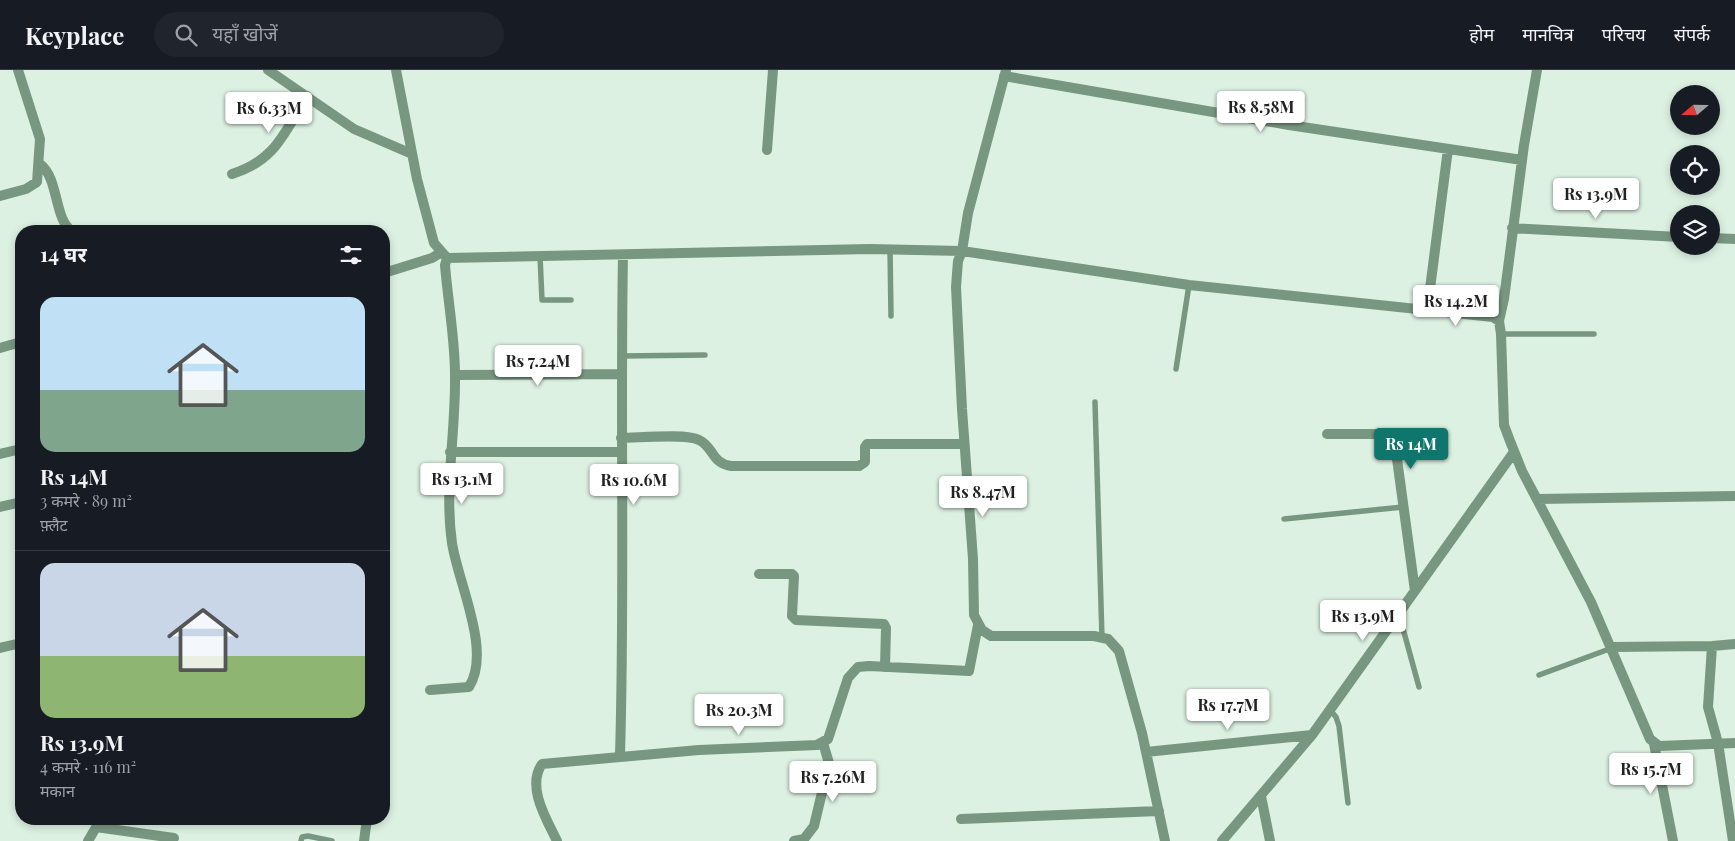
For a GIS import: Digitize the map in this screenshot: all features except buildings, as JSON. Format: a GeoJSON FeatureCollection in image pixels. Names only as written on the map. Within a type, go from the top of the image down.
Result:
{"type":"FeatureCollection","features":[{"type":"Feature","properties":{"kind":"street"},"geometry":{"type":"LineString","coordinates":[[0,196],[33,187],[37,182],[40,164],[40,139],[18,70]]}},
{"type":"Feature","properties":{"kind":"street"},"geometry":{"type":"LineString","coordinates":[[268,70],[354,129],[412,154]]}},
{"type":"Feature","properties":{"kind":"street"},"geometry":{"type":"LineString","coordinates":[[396,70],[412,154],[434,243],[443,255],[445,265],[455,375],[450,452],[452,544],[476,638],[478,662],[473,681],[469,687],[430,690]]}},
{"type":"Feature","properties":{"kind":"street"},"geometry":{"type":"LineString","coordinates":[[767,150],[773,70]]}},
{"type":"Feature","properties":{"kind":"street"},"geometry":{"type":"LineString","coordinates":[[1537,70],[1512,228],[1504,299],[1498,321],[1501,334],[1504,426],[1514,452],[1537,499],[1591,602],[1650,739],[1654,744],[1673,841]]}},
{"type":"Feature","properties":{"kind":"street"},"geometry":{"type":"LineString","coordinates":[[1165,841],[1146,752],[1119,651],[1108,639],[1102,638],[992,636],[982,630],[974,615],[973,559],[964,444],[956,287],[958,261],[962,252],[968,213],[1005,73],[1289,125],[1522,160]]}},
{"type":"Feature","properties":{"kind":"street"},"geometry":{"type":"LineString","coordinates":[[232,174],[257,165],[271,152],[307,96]]}},
{"type":"Feature","properties":{"kind":"street"},"geometry":{"type":"LineString","coordinates":[[1427,312],[1448,149]]}},
{"type":"Feature","properties":{"kind":"street"},"geometry":{"type":"LineString","coordinates":[[40,164],[47,171],[66,225]]}},
{"type":"Feature","properties":{"kind":"street"},"geometry":{"type":"LineString","coordinates":[[1512,228],[1670,237]]}},
{"type":"Feature","properties":{"kind":"street"},"geometry":{"type":"LineString","coordinates":[[1720,238],[1735,239]]}},
{"type":"Feature","properties":{"kind":"street"},"geometry":{"type":"LineString","coordinates":[[390,271],[443,255],[623,255],[890,249],[962,252],[1189,285],[1427,312],[1493,317],[1498,321]]}},
{"type":"Feature","properties":{"kind":"street"},"geometry":{"type":"LineString","coordinates":[[620,755],[622,673],[621,356],[623,255]]}},
{"type":"Feature","properties":{"kind":"street"},"geometry":{"type":"LineString","coordinates":[[0,348],[15,344]]}},
{"type":"Feature","properties":{"kind":"street"},"geometry":{"type":"LineString","coordinates":[[455,375],[621,374]]}},
{"type":"Feature","properties":{"kind":"street"},"geometry":{"type":"LineString","coordinates":[[1327,434],[1393,435],[1415,591]]}},
{"type":"Feature","properties":{"kind":"street"},"geometry":{"type":"LineString","coordinates":[[621,438],[692,437],[703,442],[717,461],[723,465],[731,466],[858,466],[865,462],[865,447],[868,444],[964,444]]}},
{"type":"Feature","properties":{"kind":"street"},"geometry":{"type":"LineString","coordinates":[[0,454],[15,450]]}},
{"type":"Feature","properties":{"kind":"street"},"geometry":{"type":"LineString","coordinates":[[450,452],[621,452]]}},
{"type":"Feature","properties":{"kind":"street"},"geometry":{"type":"LineString","coordinates":[[1222,841],[1312,735],[1514,452]]}},
{"type":"Feature","properties":{"kind":"street"},"geometry":{"type":"LineString","coordinates":[[1537,499],[1735,496]]}},
{"type":"Feature","properties":{"kind":"street"},"geometry":{"type":"LineString","coordinates":[[0,507],[15,503]]}},
{"type":"Feature","properties":{"kind":"street"},"geometry":{"type":"LineString","coordinates":[[759,574],[792,574],[794,576],[792,616],[796,620],[884,624],[886,628],[885,667]]}},
{"type":"Feature","properties":{"kind":"street"},"geometry":{"type":"LineString","coordinates":[[557,841],[538,800],[537,771],[542,764],[620,755],[823,743],[828,738],[848,678],[858,667],[969,671],[978,625]]}},
{"type":"Feature","properties":{"kind":"street"},"geometry":{"type":"LineString","coordinates":[[0,648],[15,644]]}},
{"type":"Feature","properties":{"kind":"street"},"geometry":{"type":"LineString","coordinates":[[1612,648],[1735,644]]}},
{"type":"Feature","properties":{"kind":"street"},"geometry":{"type":"LineString","coordinates":[[1712,646],[1708,707],[1718,743],[1733,841]]}},
{"type":"Feature","properties":{"kind":"street"},"geometry":{"type":"LineString","coordinates":[[1146,752],[1312,735]]}},
{"type":"Feature","properties":{"kind":"street"},"geometry":{"type":"LineString","coordinates":[[794,841],[804,839],[814,826],[829,763],[823,743]]}},
{"type":"Feature","properties":{"kind":"street"},"geometry":{"type":"LineString","coordinates":[[1654,744],[1659,746],[1735,743]]}},
{"type":"Feature","properties":{"kind":"street"},"geometry":{"type":"LineString","coordinates":[[1261,796],[1270,841]]}},
{"type":"Feature","properties":{"kind":"street"},"geometry":{"type":"LineString","coordinates":[[961,819],[1159,812]]}},
{"type":"Feature","properties":{"kind":"street"},"geometry":{"type":"LineString","coordinates":[[88,841],[97,825]]}},
{"type":"Feature","properties":{"kind":"street"},"geometry":{"type":"LineString","coordinates":[[108,825],[174,838]]}},
{"type":"Feature","properties":{"kind":"street"},"geometry":{"type":"LineString","coordinates":[[364,841],[366,825]]}},
{"type":"Feature","properties":{"kind":"lane"},"geometry":{"type":"LineString","coordinates":[[890,249],[891,316]]}},
{"type":"Feature","properties":{"kind":"lane"},"geometry":{"type":"LineString","coordinates":[[540,256],[542,300],[571,300]]}},
{"type":"Feature","properties":{"kind":"lane"},"geometry":{"type":"LineString","coordinates":[[1176,369],[1189,285]]}},
{"type":"Feature","properties":{"kind":"lane"},"geometry":{"type":"LineString","coordinates":[[1501,334],[1594,334]]}},
{"type":"Feature","properties":{"kind":"lane"},"geometry":{"type":"LineString","coordinates":[[621,356],[705,355]]}},
{"type":"Feature","properties":{"kind":"lane"},"geometry":{"type":"LineString","coordinates":[[1095,402],[1102,638]]}},
{"type":"Feature","properties":{"kind":"lane"},"geometry":{"type":"LineString","coordinates":[[1284,518],[1403,507]]}},
{"type":"Feature","properties":{"kind":"lane"},"geometry":{"type":"LineString","coordinates":[[1399,614],[1419,687]]}},
{"type":"Feature","properties":{"kind":"lane"},"geometry":{"type":"LineString","coordinates":[[1539,674],[1612,648]]}},
{"type":"Feature","properties":{"kind":"lane"},"geometry":{"type":"LineString","coordinates":[[1330,710],[1336,717],[1339,726],[1348,803]]}},
{"type":"Feature","properties":{"kind":"lane"},"geometry":{"type":"LineString","coordinates":[[301,841],[302,837],[308,836],[332,841]]}}]}
